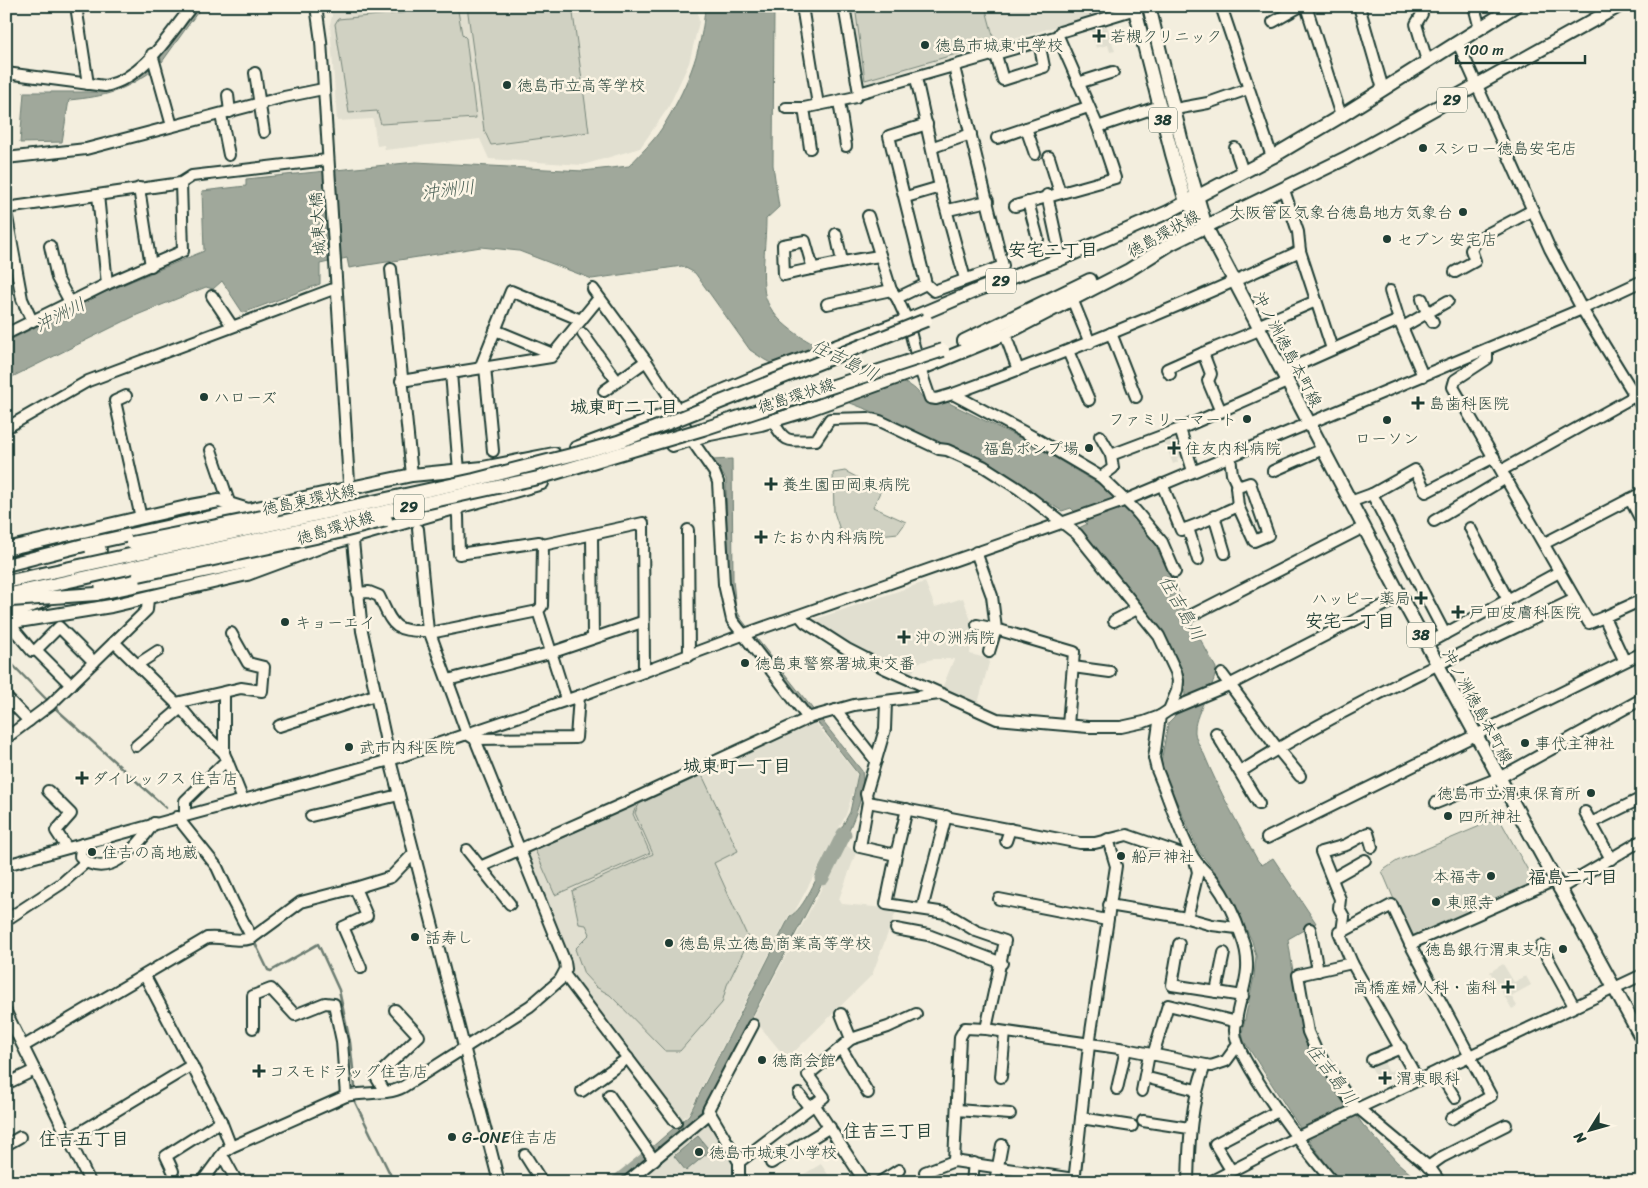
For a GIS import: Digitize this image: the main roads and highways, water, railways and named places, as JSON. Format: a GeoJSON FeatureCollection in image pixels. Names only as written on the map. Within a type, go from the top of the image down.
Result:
{"type":"FeatureCollection","features":[{"type":"Feature","properties":{"kind":"main road","name":"徳島環状線"},"geometry":{"type":"LineString","coordinates":[[243,510],[293,502],[412,475],[498,466],[579,447],[678,410],[772,370],[908,320],[980,289],[1061,259],[1192,199],[1272,157],[1341,116],[1515,6]]}},
{"type":"Feature","properties":{"kind":"main road","name":"徳島環状線"},"geometry":{"type":"LineString","coordinates":[[6,596],[538,478],[645,447],[943,350],[1003,324],[1120,266],[1284,190],[1479,85],[1618,6]]}},
{"type":"Feature","properties":{"kind":"main road","name":"沖ノ洲徳島本町線"},"geometry":{"type":"LineString","coordinates":[[1141,7],[1160,106],[1192,199],[1400,597],[1642,1040]]}},
{"type":"Feature","properties":{"kind":"main road","name":"沖ノ洲徳島本町線"},"geometry":{"type":"LineString","coordinates":[[1141,7],[1175,109],[1192,199]]}},
{"type":"Feature","properties":{"kind":"main road","name":"徳島環状線"},"geometry":{"type":"LineString","coordinates":[[8,620],[148,598],[247,574],[328,544],[691,439],[774,421],[902,376],[1004,334],[1129,270],[1172,243]]}},
{"type":"Feature","properties":{"kind":"main road","name":"徳島東環状線"},"geometry":{"type":"LineString","coordinates":[[6,582],[400,496],[525,467],[618,442],[995,292],[1061,259]]}},
{"type":"Feature","properties":{"kind":"main road"},"geometry":{"type":"LineString","coordinates":[[8,620],[62,594],[139,575],[340,532],[475,492]]}},
{"type":"Feature","properties":{"kind":"main road"},"geometry":{"type":"LineString","coordinates":[[6,564],[44,562],[239,521],[400,496]]}},
{"type":"Feature","properties":{"kind":"main road"},"geometry":{"type":"LineString","coordinates":[[6,549],[218,502],[243,510]]}},
{"type":"Feature","properties":{"kind":"main road","name":"29"},"geometry":{"type":"LineString","coordinates":[[6,564],[243,510]]}},
{"type":"Feature","properties":{"kind":"main road","name":"29"},"geometry":{"type":"LineString","coordinates":[[6,600],[96,594],[328,544]]}},
{"type":"Feature","properties":{"kind":"water"},"geometry":{"type":"Polygon","coordinates":[[[198,6],[202,6],[162,62],[159,53],[198,6]]]}},
{"type":"Feature","properties":{"kind":"water"},"geometry":{"type":"Polygon","coordinates":[[[705,6],[774,6],[773,165],[779,207],[766,219],[764,288],[770,307],[783,323],[801,337],[824,349],[911,386],[929,405],[947,402],[1030,443],[1112,492],[1136,518],[1165,557],[1185,608],[1185,618],[1192,624],[1216,668],[1213,681],[1198,714],[1195,735],[1223,795],[1258,861],[1262,865],[1273,858],[1316,923],[1288,939],[1294,978],[1313,1053],[1363,1125],[1397,1162],[1420,1182],[1340,1182],[1300,1128],[1244,1041],[1242,1033],[1254,977],[1256,956],[1252,941],[1222,880],[1199,852],[1161,763],[1168,723],[1174,717],[1185,695],[1184,676],[1168,640],[1079,531],[1079,528],[1087,524],[1071,508],[1062,511],[983,462],[876,413],[835,397],[765,360],[750,350],[695,273],[682,266],[592,279],[519,251],[481,247],[349,268],[347,258],[320,264],[320,284],[243,313],[222,281],[213,289],[206,287],[137,315],[6,380],[6,342],[103,293],[204,251],[202,191],[246,186],[246,179],[416,162],[583,171],[629,166],[651,143],[678,100],[697,54],[704,22],[705,6]]]}},
{"type":"Feature","properties":{"kind":"water"},"geometry":{"type":"Polygon","coordinates":[[[150,62],[154,70],[123,88],[105,95],[69,100],[62,142],[20,143],[24,92],[109,92],[122,87],[150,62]]]}},
{"type":"Feature","properties":{"kind":"water"},"geometry":{"type":"Polygon","coordinates":[[[732,459],[733,580],[736,609],[742,620],[862,771],[863,781],[860,802],[839,852],[831,848],[850,812],[858,774],[736,618],[728,579],[726,479],[713,460],[732,459]]]}},
{"type":"Feature","properties":{"kind":"water"},"geometry":{"type":"Polygon","coordinates":[[[826,859],[833,862],[701,1114],[641,1167],[636,1161],[689,1115],[790,916],[800,907],[826,859]]]}},
{"type":"Feature","properties":{"kind":"water"},"geometry":{"type":"Polygon","coordinates":[[[698,1136],[710,1151],[686,1171],[674,1156],[698,1136]]]}},
{"type":"Feature","properties":{"kind":"waterway"},"geometry":{"type":"LineString","coordinates":[[6,658],[50,703]]}},
{"type":"Feature","properties":{"kind":"waterway"},"geometry":{"type":"LineString","coordinates":[[54,707],[166,808]]}},
{"type":"Feature","properties":{"kind":"waterway"},"geometry":{"type":"LineString","coordinates":[[822,878],[844,834]]}},
{"type":"Feature","properties":{"kind":"waterway"},"geometry":{"type":"LineString","coordinates":[[254,941],[268,970],[271,971],[318,944],[339,990],[350,1042],[355,1087]]}},
{"type":"Feature","properties":{"kind":"waterway"},"geometry":{"type":"LineString","coordinates":[[355,1102],[394,1182]]}},
{"type":"Feature","properties":{"kind":"waterway"},"geometry":{"type":"LineString","coordinates":[[618,1182],[654,1153]]}},
{"type":"Feature","properties":{"kind":"place","name":"若槻クリニック"},"geometry":{"type":"Point","coordinates":[1099,36]}},
{"type":"Feature","properties":{"kind":"place","name":"徳島市城東中学校"},"geometry":{"type":"Point","coordinates":[925,45]}},
{"type":"Feature","properties":{"kind":"place","name":"徳島市立高等学校"},"geometry":{"type":"Point","coordinates":[507,85]}},
{"type":"Feature","properties":{"kind":"place","name":"スシロー徳島安宅店"},"geometry":{"type":"Point","coordinates":[1423,148]}},
{"type":"Feature","properties":{"kind":"place","name":"大阪管区気象台徳島地方気象台"},"geometry":{"type":"Point","coordinates":[1463,212]}},
{"type":"Feature","properties":{"kind":"place","name":"セブン 安宅店"},"geometry":{"type":"Point","coordinates":[1387,239]}},
{"type":"Feature","properties":{"kind":"place","name":"ハローズ"},"geometry":{"type":"Point","coordinates":[204,397]}},
{"type":"Feature","properties":{"kind":"place","name":"島歯科医院"},"geometry":{"type":"Point","coordinates":[1418,403]}},
{"type":"Feature","properties":{"kind":"place","name":"ファミリーマート"},"geometry":{"type":"Point","coordinates":[1247,419]}},
{"type":"Feature","properties":{"kind":"place","name":"ローソン"},"geometry":{"type":"Point","coordinates":[1387,420]}},
{"type":"Feature","properties":{"kind":"place","name":"福島ポンプ場"},"geometry":{"type":"Point","coordinates":[1089,448]}},
{"type":"Feature","properties":{"kind":"place","name":"住友内科病院"},"geometry":{"type":"Point","coordinates":[1174,448]}},
{"type":"Feature","properties":{"kind":"place","name":"養生園田岡東病院"},"geometry":{"type":"Point","coordinates":[771,484]}},
{"type":"Feature","properties":{"kind":"place","name":"たおか内科病院"},"geometry":{"type":"Point","coordinates":[761,537]}},
{"type":"Feature","properties":{"kind":"place","name":"ハッピー 薬局"},"geometry":{"type":"Point","coordinates":[1421,598]}},
{"type":"Feature","properties":{"kind":"place","name":"戸田皮膚科医院"},"geometry":{"type":"Point","coordinates":[1458,612]}},
{"type":"Feature","properties":{"kind":"place","name":"キョーエイ"},"geometry":{"type":"Point","coordinates":[285,622]}},
{"type":"Feature","properties":{"kind":"place","name":"沖の洲病院"},"geometry":{"type":"Point","coordinates":[904,637]}},
{"type":"Feature","properties":{"kind":"place","name":"徳島東警察署城東交番"},"geometry":{"type":"Point","coordinates":[745,663]}},
{"type":"Feature","properties":{"kind":"place","name":"事代主神社"},"geometry":{"type":"Point","coordinates":[1525,743]}},
{"type":"Feature","properties":{"kind":"place","name":"武市内科医院"},"geometry":{"type":"Point","coordinates":[349,747]}},
{"type":"Feature","properties":{"kind":"place","name":"ダイレックス 住吉店"},"geometry":{"type":"Point","coordinates":[82,778]}},
{"type":"Feature","properties":{"kind":"place","name":"徳島市立渭東保育所"},"geometry":{"type":"Point","coordinates":[1591,793]}},
{"type":"Feature","properties":{"kind":"place","name":"四所神社"},"geometry":{"type":"Point","coordinates":[1448,816]}},
{"type":"Feature","properties":{"kind":"place","name":"住吉の高地蔵"},"geometry":{"type":"Point","coordinates":[92,852]}},
{"type":"Feature","properties":{"kind":"place","name":"船戸神社"},"geometry":{"type":"Point","coordinates":[1121,856]}},
{"type":"Feature","properties":{"kind":"place","name":"本福寺"},"geometry":{"type":"Point","coordinates":[1491,876]}},
{"type":"Feature","properties":{"kind":"place","name":"東照寺"},"geometry":{"type":"Point","coordinates":[1436,902]}},
{"type":"Feature","properties":{"kind":"place","name":"話寿し"},"geometry":{"type":"Point","coordinates":[415,937]}},
{"type":"Feature","properties":{"kind":"place","name":"徳島県立徳島商業高等学校"},"geometry":{"type":"Point","coordinates":[669,943]}},
{"type":"Feature","properties":{"kind":"place","name":"徳島銀行渭東支店"},"geometry":{"type":"Point","coordinates":[1563,949]}},
{"type":"Feature","properties":{"kind":"place","name":"高橋産婦人科・歯科"},"geometry":{"type":"Point","coordinates":[1508,987]}},
{"type":"Feature","properties":{"kind":"place","name":"徳商会館"},"geometry":{"type":"Point","coordinates":[762,1060]}},
{"type":"Feature","properties":{"kind":"place","name":"コスモドラッグ住吉店"},"geometry":{"type":"Point","coordinates":[259,1071]}},
{"type":"Feature","properties":{"kind":"place","name":"渭東眼科"},"geometry":{"type":"Point","coordinates":[1385,1078]}},
{"type":"Feature","properties":{"kind":"place","name":"G-ONE住吉店"},"geometry":{"type":"Point","coordinates":[452,1137]}},
{"type":"Feature","properties":{"kind":"place","name":"徳島市城東小学校"},"geometry":{"type":"Point","coordinates":[699,1152]}},
{"type":"Feature","properties":{"kind":"district","name":"安宅二丁目"},"geometry":{"type":"Point","coordinates":[1053,250]}},
{"type":"Feature","properties":{"kind":"district","name":"城東町二丁目"},"geometry":{"type":"Point","coordinates":[624,407]}},
{"type":"Feature","properties":{"kind":"district","name":"安宅一丁目"},"geometry":{"type":"Point","coordinates":[1350,621]}},
{"type":"Feature","properties":{"kind":"district","name":"城東町一丁目"},"geometry":{"type":"Point","coordinates":[737,766]}},
{"type":"Feature","properties":{"kind":"district","name":"福島二丁目"},"geometry":{"type":"Point","coordinates":[1573,877]}},
{"type":"Feature","properties":{"kind":"district","name":"住吉三丁目"},"geometry":{"type":"Point","coordinates":[888,1131]}},
{"type":"Feature","properties":{"kind":"district","name":"住吉五丁目"},"geometry":{"type":"Point","coordinates":[84,1139]}},
{"type":"Feature","properties":{"kind":"water label","name":"沖洲川"},"geometry":{"type":"Point","coordinates":[448,190]}},
{"type":"Feature","properties":{"kind":"water label","name":"沖洲川"},"geometry":{"type":"Point","coordinates":[60,315]}},
{"type":"Feature","properties":{"kind":"water label","name":"住吉島川"},"geometry":{"type":"Point","coordinates":[845,360]}},
{"type":"Feature","properties":{"kind":"water label","name":"住吉島川"},"geometry":{"type":"Point","coordinates":[1182,608]}},
{"type":"Feature","properties":{"kind":"water label","name":"住吉島川"},"geometry":{"type":"Point","coordinates":[1332,1074]}}]}
